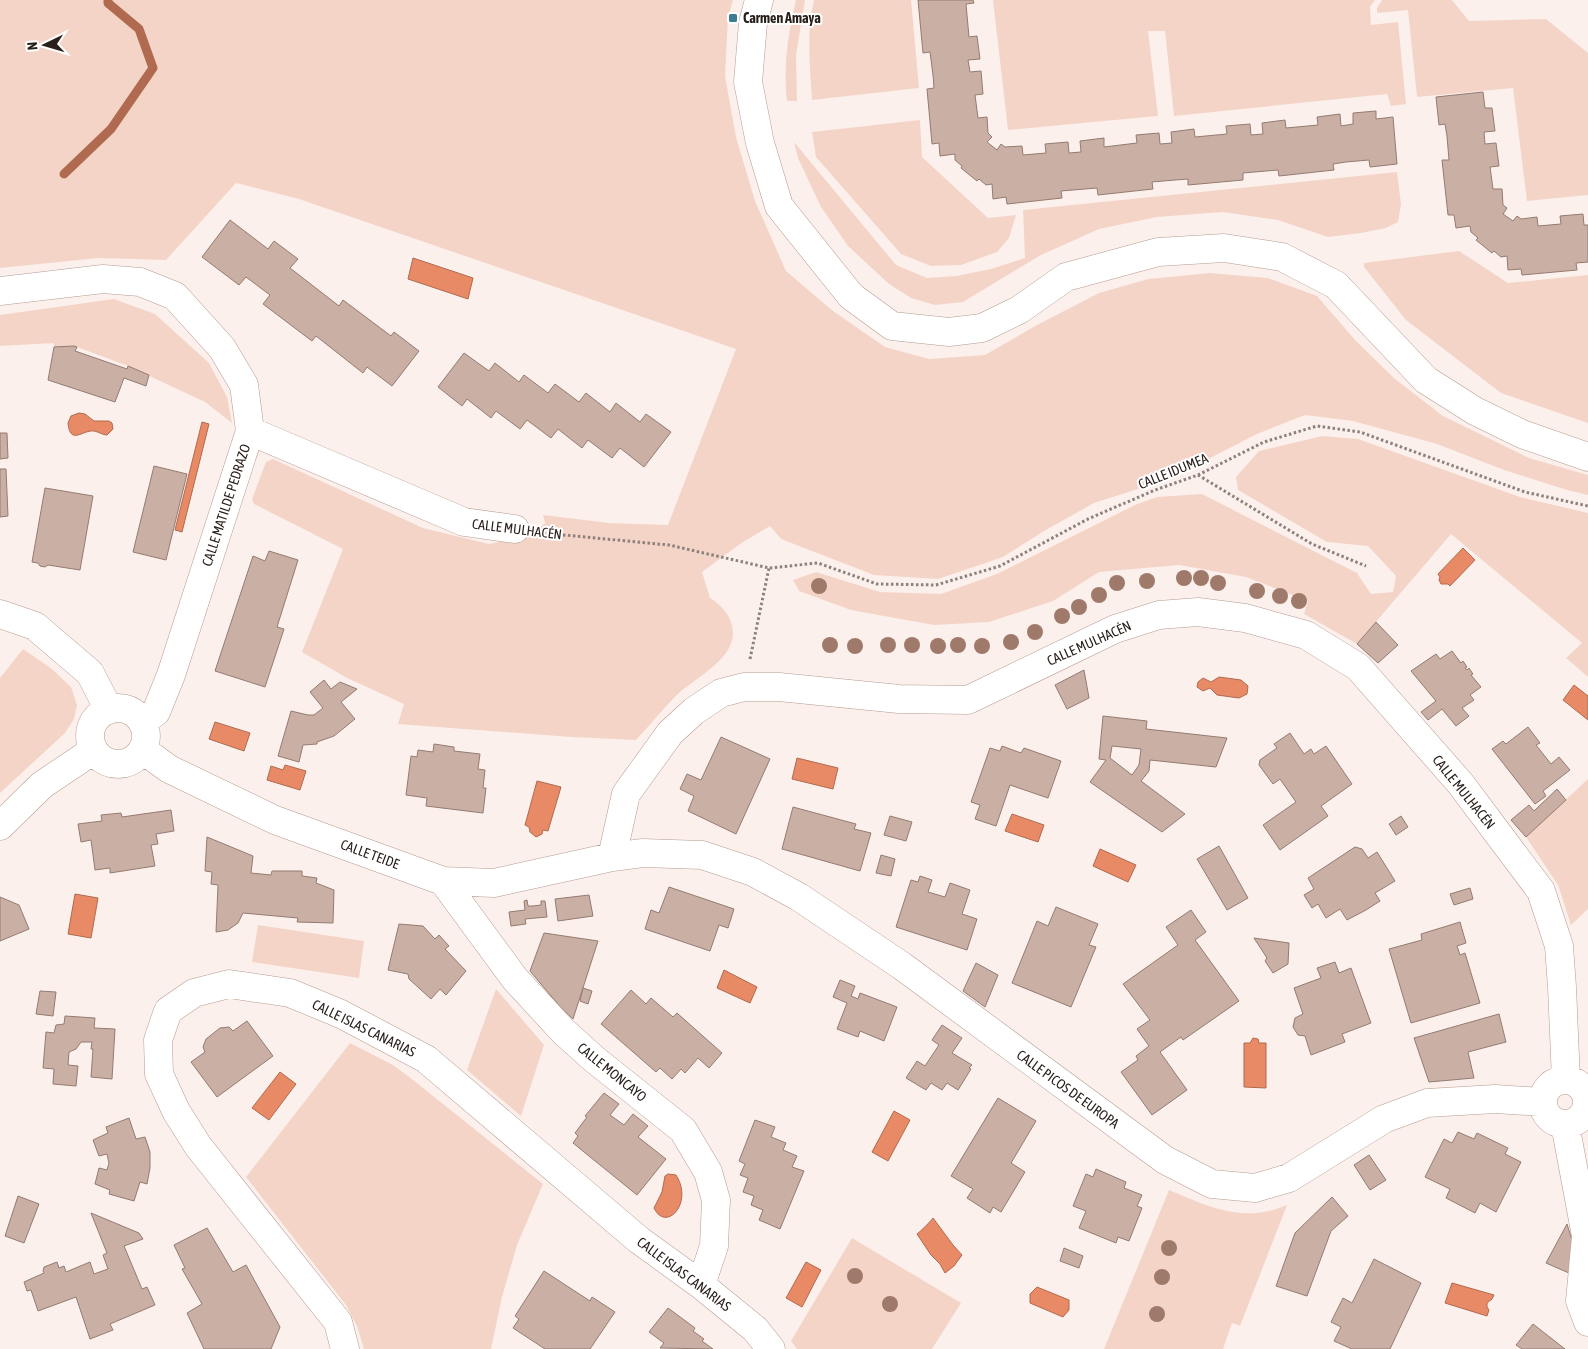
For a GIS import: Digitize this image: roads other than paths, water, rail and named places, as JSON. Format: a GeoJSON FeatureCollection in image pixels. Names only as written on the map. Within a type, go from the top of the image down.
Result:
{"type":"FeatureCollection","features":[{"type":"Feature","properties":{"kind":"street"},"geometry":{"type":"LineString","coordinates":[[759,0],[753,23],[748,82],[760,143],[779,206],[851,296],[892,326],[949,332],[982,328],[1020,310],[1066,277],[1158,252],[1224,248],[1282,257],[1336,285],[1426,380],[1474,411],[1522,434],[1588,457]]}},
{"type":"Feature","properties":{"kind":"street","name":"CALLE MATILDE PEDRAZO"},"geometry":{"type":"LineString","coordinates":[[0,291],[103,279],[140,282],[175,296],[222,348],[244,385],[250,431],[171,675],[156,712],[142,722]]}},
{"type":"Feature","properties":{"kind":"street","name":"CALLE MULHACÉN"},"geometry":{"type":"LineString","coordinates":[[250,431],[464,522],[515,529]]}},
{"type":"Feature","properties":{"kind":"street","name":"CALLE MULHACÉN"},"geometry":{"type":"LineString","coordinates":[[612,857],[626,794],[670,733],[694,712],[721,693],[744,686],[779,687],[899,699],[968,700],[1115,628],[1159,615],[1198,612],[1245,618],[1306,635],[1358,667],[1460,783],[1541,891],[1559,946],[1562,987],[1578,1082]]}},
{"type":"Feature","properties":{"kind":"street"},"geometry":{"type":"LineString","coordinates":[[0,614],[35,626],[90,673],[109,710]]}},
{"type":"Feature","properties":{"kind":"street"},"geometry":{"type":"LineString","coordinates":[[120,708],[131,711],[142,722],[145,728],[146,739],[142,750],[135,759],[124,764],[113,764],[102,759],[94,750],[91,741],[91,731],[94,722],[101,714],[120,708]]}},
{"type":"Feature","properties":{"kind":"street"},"geometry":{"type":"LineString","coordinates":[[0,826],[42,785],[94,750]]}},
{"type":"Feature","properties":{"kind":"street","name":"CALLE TEIDE"},"geometry":{"type":"LineString","coordinates":[[142,750],[169,769],[275,820],[444,880],[494,883],[612,857]]}},
{"type":"Feature","properties":{"kind":"street","name":"CALLE PICOS DE EUROPA"},"geometry":{"type":"LineString","coordinates":[[612,857],[643,853],[702,855],[753,872],[791,892],[902,966],[1165,1160],[1212,1184],[1255,1188],[1290,1178],[1384,1119],[1427,1103],[1495,1099],[1543,1102]]}},
{"type":"Feature","properties":{"kind":"street","name":"CALLE MONCAYO"},"geometry":{"type":"LineString","coordinates":[[444,880],[515,979],[563,1031],[594,1059],[683,1130],[708,1172],[716,1200],[714,1246],[701,1285]]}},
{"type":"Feature","properties":{"kind":"street","name":"CALLE ISLAS CANARIAS"},"geometry":{"type":"LineString","coordinates":[[345,1349],[338,1322],[198,1146],[176,1111],[159,1074],[158,1040],[168,1011],[194,993],[229,984],[290,993],[341,1014],[426,1059],[639,1240],[701,1285],[755,1329],[771,1349]]}},
{"type":"Feature","properties":{"kind":"street"},"geometry":{"type":"LineString","coordinates":[[1560,1080],[1578,1082],[1585,1092],[1587,1103],[1584,1114],[1576,1121],[1566,1124],[1550,1118],[1543,1102],[1545,1092],[1551,1084],[1560,1080]]}},
{"type":"Feature","properties":{"kind":"street"},"geometry":{"type":"LineString","coordinates":[[1566,1124],[1587,1237],[1580,1301],[1588,1322]]}},
{"type":"Feature","properties":{"kind":"waterway"},"geometry":{"type":"LineString","coordinates":[[64,174],[111,129],[153,68],[139,29],[108,3],[108,0]]}},
{"type":"Feature","properties":{"kind":"place","name":"Carmen Amaya"},"geometry":{"type":"Point","coordinates":[733,18]}}]}
